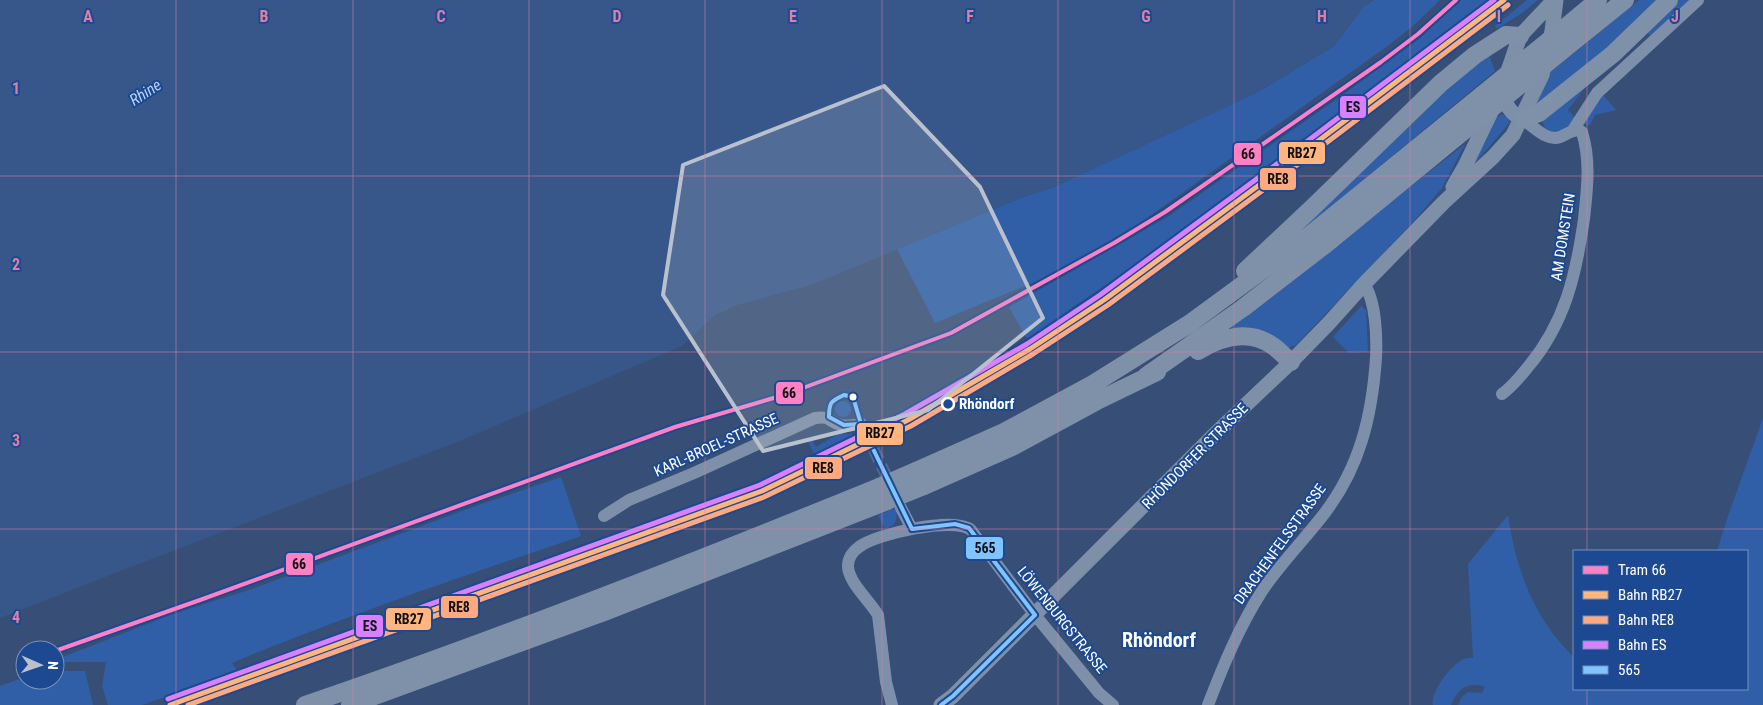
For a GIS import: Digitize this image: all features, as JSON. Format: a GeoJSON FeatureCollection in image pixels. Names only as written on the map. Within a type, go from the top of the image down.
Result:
{"type":"FeatureCollection","features":[{"type":"Feature","properties":{"kind":"highway"},"geometry":{"type":"LineString","coordinates":[[350,705],[604,612],[889,499],[920,478],[1093,384],[1189,324],[1305,239],[1598,0]]}},
{"type":"Feature","properties":{"kind":"highway"},"geometry":{"type":"LineString","coordinates":[[920,478],[1012,447],[1146,376],[1244,308],[1326,244],[1625,0]]}},
{"type":"Feature","properties":{"kind":"highway"},"geometry":{"type":"LineString","coordinates":[[1522,119],[1539,113],[1613,54],[1669,0]]}},
{"type":"Feature","properties":{"kind":"highway"},"geometry":{"type":"LineString","coordinates":[[1189,324],[1312,208],[1440,83],[1506,35],[1520,36]]}},
{"type":"Feature","properties":{"kind":"highway"},"geometry":{"type":"LineString","coordinates":[[1146,376],[1172,367],[1213,342],[1238,336],[1256,338],[1272,346],[1291,362]]}},
{"type":"Feature","properties":{"kind":"highway"},"geometry":{"type":"LineString","coordinates":[[306,705],[627,587],[889,499]]}},
{"type":"Feature","properties":{"kind":"main road","name":"RHÖNDORFER STRASSE"},"geometry":{"type":"LineString","coordinates":[[1444,202],[1466,166],[1502,90],[1520,36],[1555,0]]}},
{"type":"Feature","properties":{"kind":"main road","name":"RHÖNDORFER STRASSE"},"geometry":{"type":"LineString","coordinates":[[941,705],[953,696],[1213,436],[1291,362],[1444,202],[1493,157],[1514,134],[1542,75],[1552,31],[1555,0]]}},
{"type":"Feature","properties":{"kind":"main road"},"geometry":{"type":"LineString","coordinates":[[1520,36],[1533,44],[1540,54],[1542,75]]}},
{"type":"Feature","properties":{"kind":"main road"},"geometry":{"type":"LineString","coordinates":[[1502,90],[1506,105],[1515,116],[1522,119]]}},
{"type":"Feature","properties":{"kind":"street"},"geometry":{"type":"LineString","coordinates":[[1522,119],[1546,136],[1554,138],[1573,130],[1597,93],[1698,0]]}},
{"type":"Feature","properties":{"kind":"street","name":"AM DOMSTEIN"},"geometry":{"type":"LineString","coordinates":[[1502,394],[1511,388],[1548,342],[1557,326],[1570,292],[1582,234],[1588,159],[1582,132],[1573,130]]}},
{"type":"Feature","properties":{"kind":"street","name":"DRACHENFELSSTRASSE"},"geometry":{"type":"LineString","coordinates":[[1208,705],[1244,620],[1263,590],[1324,514],[1338,493],[1358,455],[1368,418],[1374,385],[1377,348],[1372,300],[1364,284]]}},
{"type":"Feature","properties":{"kind":"street","name":"KARL-BROEL-STRASSE"},"geometry":{"type":"LineString","coordinates":[[604,516],[629,500],[694,473],[815,418],[828,417],[841,426],[861,424],[866,433]]}},
{"type":"Feature","properties":{"kind":"street"},"geometry":{"type":"LineString","coordinates":[[889,499],[912,529],[879,538],[860,546],[852,553],[848,569],[852,579],[878,615],[886,682],[892,705]]}},
{"type":"Feature","properties":{"kind":"street","name":"LÖWENBURGSTRASSE"},"geometry":{"type":"LineString","coordinates":[[912,529],[955,524],[966,526],[1035,615],[1100,693],[1113,705]]}},
{"type":"Feature","properties":{"kind":"highlighted area"},"geometry":{"type":"Polygon","coordinates":[[[884,86],[980,187],[1043,318],[928,410],[763,451],[663,295],[683,165],[884,86]]]}},
{"type":"Feature","properties":{"kind":"shaded area"},"geometry":{"type":"Polygon","coordinates":[[[1374,0],[1440,0],[1413,26],[1389,45],[1133,228],[1042,279],[935,323],[897,249],[1026,196],[1052,188],[1258,92],[1334,46],[1364,6],[1374,0]]]}},
{"type":"Feature","properties":{"kind":"shaded area"},"geometry":{"type":"Polygon","coordinates":[[[1461,0],[1494,0],[1211,212],[1027,339],[1009,307],[1169,216],[1340,97],[1419,39],[1461,0]]]}},
{"type":"Feature","properties":{"kind":"shaded area"},"geometry":{"type":"Polygon","coordinates":[[[1527,0],[1538,0],[1497,29],[1495,26],[1527,0]]]}},
{"type":"Feature","properties":{"kind":"shaded area"},"geometry":{"type":"Polygon","coordinates":[[[1639,0],[1661,0],[1609,50],[1534,107],[1546,76],[1639,0]]]}},
{"type":"Feature","properties":{"kind":"shaded area"},"geometry":{"type":"Polygon","coordinates":[[[1679,0],[1692,0],[1650,37],[1647,30],[1679,0]]]}},
{"type":"Feature","properties":{"kind":"shaded area"},"geometry":{"type":"Polygon","coordinates":[[[1488,53],[1495,71],[1275,253],[1420,113],[1488,53]]]}},
{"type":"Feature","properties":{"kind":"shaded area"},"geometry":{"type":"Polygon","coordinates":[[[1587,85],[1568,110],[1575,118],[1569,126],[1559,132],[1551,132],[1545,128],[1543,120],[1587,85]]]}},
{"type":"Feature","properties":{"kind":"shaded area"},"geometry":{"type":"Polygon","coordinates":[[[1602,94],[1616,110],[1595,115],[1590,125],[1587,125],[1583,122],[1602,94]]]}},
{"type":"Feature","properties":{"kind":"shaded area"},"geometry":{"type":"Polygon","coordinates":[[[1502,114],[1510,122],[1471,168],[1497,117],[1502,114]]]}},
{"type":"Feature","properties":{"kind":"shaded area"},"geometry":{"type":"Polygon","coordinates":[[[1465,144],[1442,188],[1414,221],[1296,345],[1287,348],[1246,330],[1229,328],[1465,144]]]}},
{"type":"Feature","properties":{"kind":"shaded area"},"geometry":{"type":"Polygon","coordinates":[[[1361,306],[1366,310],[1368,352],[1349,353],[1333,337],[1361,306]]]}},
{"type":"Feature","properties":{"kind":"shaded area"},"geometry":{"type":"Polygon","coordinates":[[[840,401],[846,401],[851,406],[849,415],[840,417],[835,412],[835,406],[840,401]]]}},
{"type":"Feature","properties":{"kind":"shaded area"},"geometry":{"type":"Polygon","coordinates":[[[1763,418],[1763,705],[1458,705],[1462,697],[1468,692],[1482,693],[1485,687],[1473,685],[1460,691],[1451,705],[1433,705],[1438,687],[1452,668],[1466,658],[1473,658],[1468,564],[1508,515],[1517,559],[1533,602],[1552,632],[1573,657],[1573,690],[1748,690],[1748,550],[1717,550],[1763,418]]]}},
{"type":"Feature","properties":{"kind":"shaded area"},"geometry":{"type":"Polygon","coordinates":[[[838,434],[853,434],[860,437],[817,461],[808,441],[812,440],[816,447],[838,434]]]}},
{"type":"Feature","properties":{"kind":"shaded area"},"geometry":{"type":"Polygon","coordinates":[[[561,477],[581,536],[405,596],[275,645],[232,663],[238,672],[142,705],[108,705],[102,686],[106,662],[65,662],[65,656],[173,614],[252,589],[473,507],[561,477]]]}},
{"type":"Feature","properties":{"kind":"shaded area"},"geometry":{"type":"Polygon","coordinates":[[[895,508],[897,515],[895,522],[885,529],[878,515],[895,508]]]}},
{"type":"Feature","properties":{"kind":"shaded area"},"geometry":{"type":"Polygon","coordinates":[[[65,671],[85,671],[93,705],[0,705],[0,686],[15,681],[15,690],[65,690],[65,671]]]}},
{"type":"Feature","properties":{"kind":"water","name":"Rhine"},"geometry":{"type":"Polygon","coordinates":[[[0,0],[1373,0],[1364,6],[1334,46],[1258,92],[1052,188],[1026,196],[814,284],[737,305],[715,315],[682,346],[462,440],[0,618],[0,0]]]}},
{"type":"Feature","properties":{"kind":"tunnel"},"geometry":{"type":"LineString","coordinates":[[866,433],[893,490]]}},
{"type":"Feature","properties":{"kind":"tram line","name":"66"},"geometry":{"type":"LineString","coordinates":[[65,647],[675,427],[784,395],[951,333],[1114,243],[1165,212],[1381,62],[1418,34],[1456,0]]}},
{"type":"Feature","properties":{"kind":"rail line","name":"ES"},"geometry":{"type":"LineString","coordinates":[[168,699],[760,485],[905,414],[1027,344],[1100,295],[1494,0]]}},
{"type":"Feature","properties":{"kind":"rail line","name":"RB27"},"geometry":{"type":"LineString","coordinates":[[170,705],[762,491],[908,420],[1030,349],[1104,300],[1504,0]]}},
{"type":"Feature","properties":{"kind":"rail line","name":"RE8"},"geometry":{"type":"LineString","coordinates":[[188,705],[764,497],[911,426],[1033,354],[1108,305],[1508,5]]}},
{"type":"Feature","properties":{"kind":"transit line","name":"565"},"geometry":{"type":"LineString","coordinates":[[844,395],[853,397],[861,424],[844,425],[829,417],[832,403],[844,395]]}},
{"type":"Feature","properties":{"kind":"transit line","name":"565"},"geometry":{"type":"LineString","coordinates":[[861,424],[912,529]]}},
{"type":"Feature","properties":{"kind":"transit line","name":"565"},"geometry":{"type":"LineString","coordinates":[[912,529],[955,524],[969,528],[1035,615]]}},
{"type":"Feature","properties":{"kind":"transit line","name":"565"},"geometry":{"type":"LineString","coordinates":[[941,705],[953,696],[1035,615]]}},
{"type":"Feature","properties":{"kind":"place","name":"Rhöndorf"},"geometry":{"type":"Point","coordinates":[948,404]}},
{"type":"Feature","properties":{"kind":"district","name":"Rhöndorf"},"geometry":{"type":"Point","coordinates":[1159,640]}}]}
